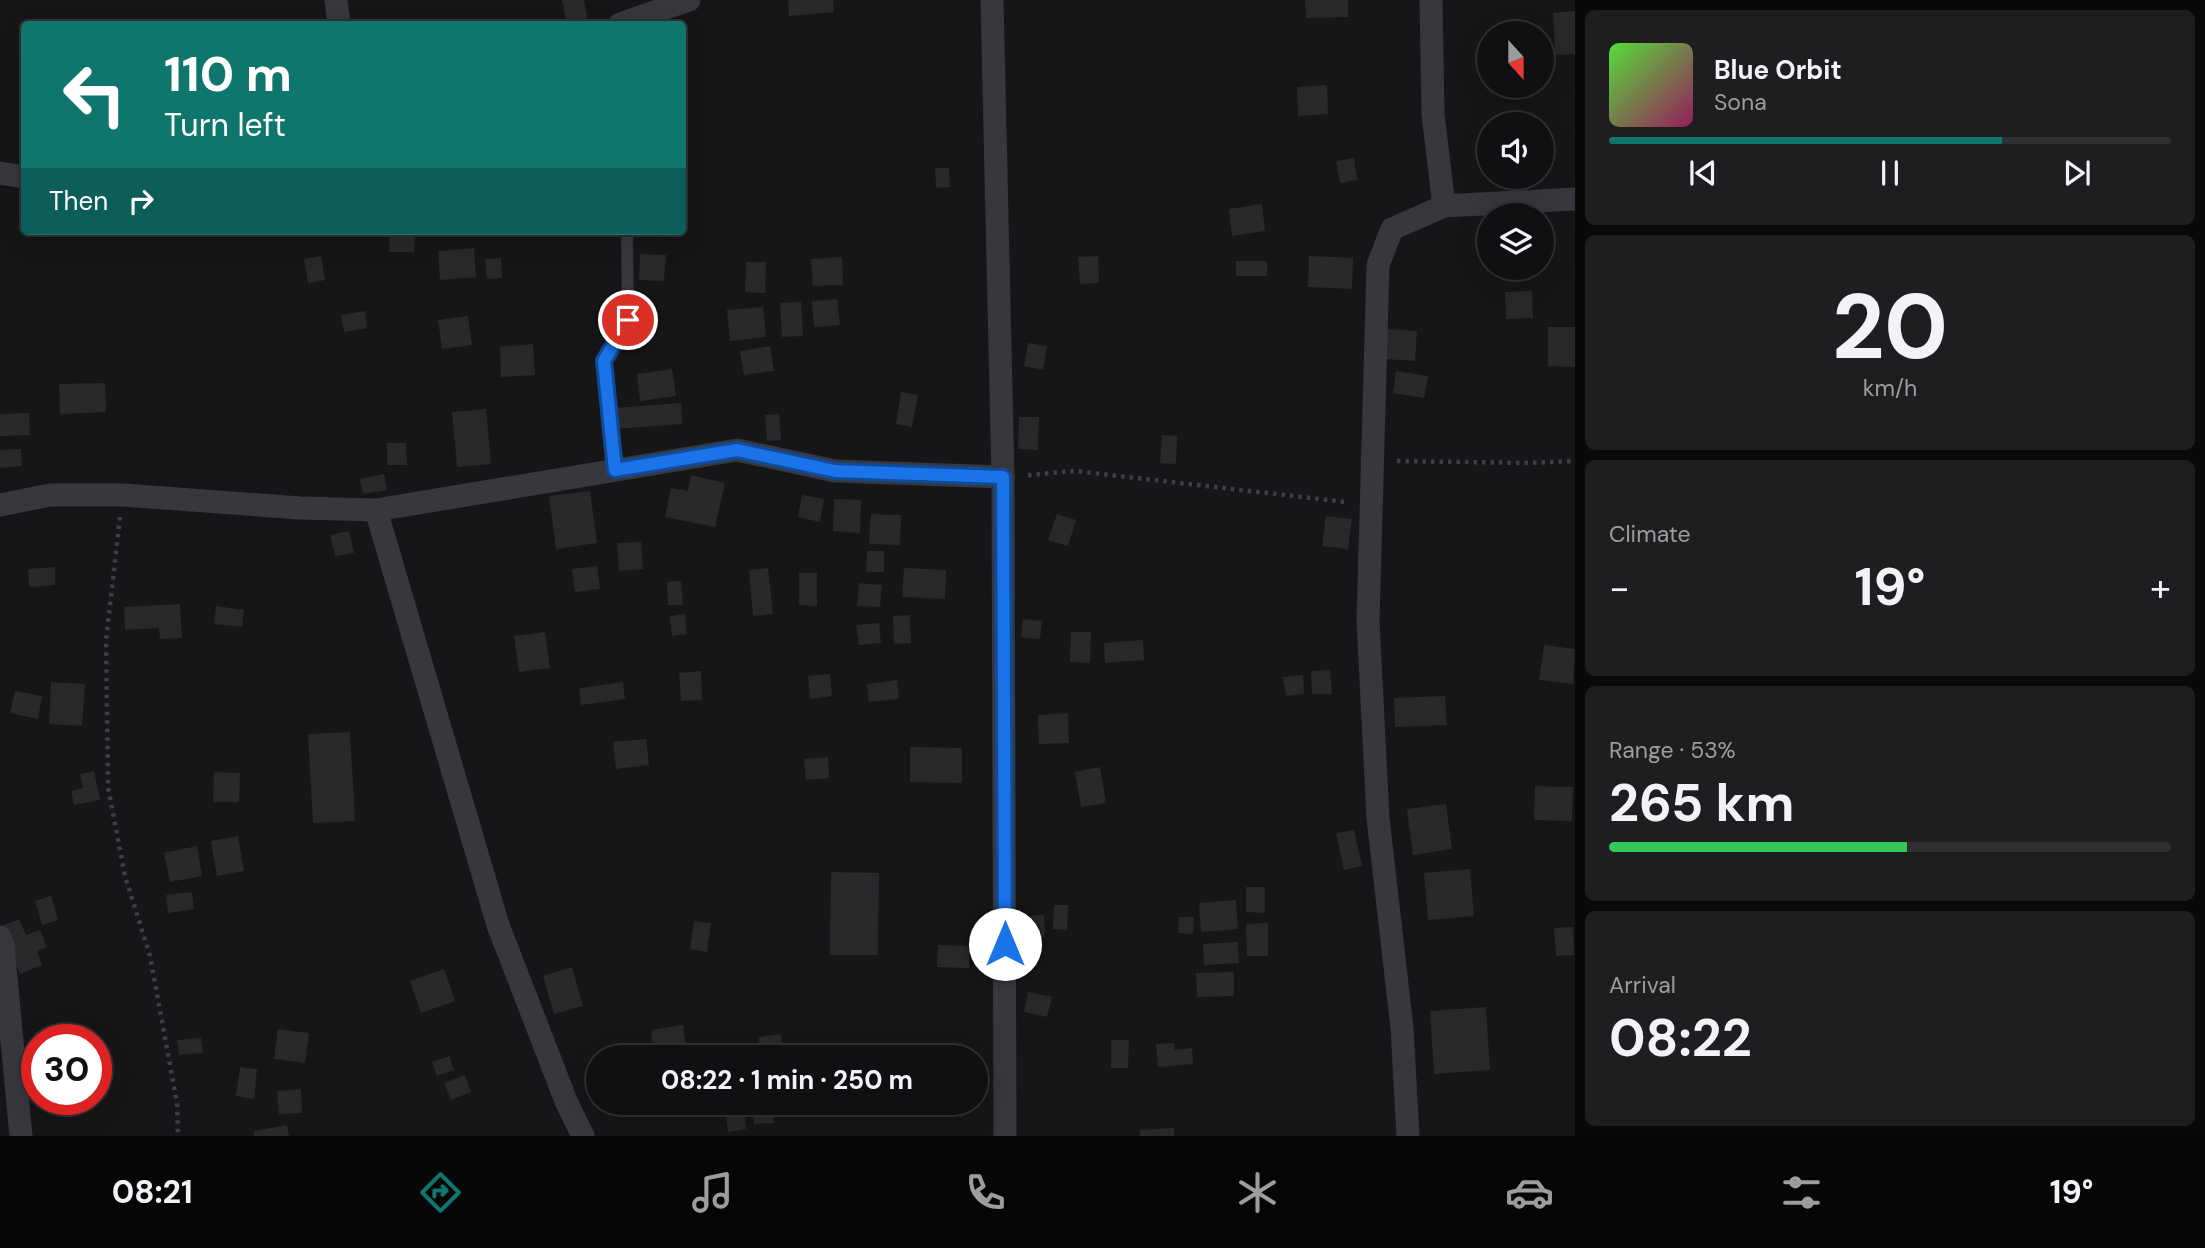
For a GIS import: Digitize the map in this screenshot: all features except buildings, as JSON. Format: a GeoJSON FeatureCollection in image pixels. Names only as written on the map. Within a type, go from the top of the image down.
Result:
{"type":"FeatureCollection","features":[{"type":"Feature","properties":{"kind":"street"},"geometry":{"type":"LineString","coordinates":[[336,0],[339,21]]}},
{"type":"Feature","properties":{"kind":"street"},"geometry":{"type":"LineString","coordinates":[[629,21],[689,0]]}},
{"type":"Feature","properties":{"kind":"street"},"geometry":{"type":"LineString","coordinates":[[992,0],[1003,477],[1005,1136]]}},
{"type":"Feature","properties":{"kind":"street"},"geometry":{"type":"LineString","coordinates":[[1432,0],[1433,114],[1444,206]]}},
{"type":"Feature","properties":{"kind":"street"},"geometry":{"type":"LineString","coordinates":[[0,173],[21,176]]}},
{"type":"Feature","properties":{"kind":"street"},"geometry":{"type":"LineString","coordinates":[[1408,1136],[1402,1028],[1378,818],[1368,621],[1378,265],[1392,229],[1444,206],[1575,199]]}},
{"type":"Feature","properties":{"kind":"street"},"geometry":{"type":"LineString","coordinates":[[0,505],[50,495],[123,495],[300,508],[376,510],[737,450],[835,471],[1003,477]]}},
{"type":"Feature","properties":{"kind":"street"},"geometry":{"type":"LineString","coordinates":[[376,510],[498,925],[566,1101],[583,1136]]}},
{"type":"Feature","properties":{"kind":"street"},"geometry":{"type":"LineString","coordinates":[[0,937],[21,1136]]}},
{"type":"Feature","properties":{"kind":"lane"},"geometry":{"type":"LineString","coordinates":[[615,470],[604,361],[628,320],[627,235]]}},
{"type":"Feature","properties":{"kind":"path"},"geometry":{"type":"LineString","coordinates":[[1373,461],[1575,461]]}},
{"type":"Feature","properties":{"kind":"path"},"geometry":{"type":"LineString","coordinates":[[1003,477],[1075,471],[1371,504]]}},
{"type":"Feature","properties":{"kind":"path"},"geometry":{"type":"LineString","coordinates":[[123,495],[106,640],[108,787],[125,876],[150,956],[177,1103],[178,1136]]}},
{"type":"Feature","properties":{"kind":"route"},"geometry":{"type":"LineString","coordinates":[[628,320],[604,361],[615,470],[737,450],[835,471],[1003,477],[1005,944]]}}]}
